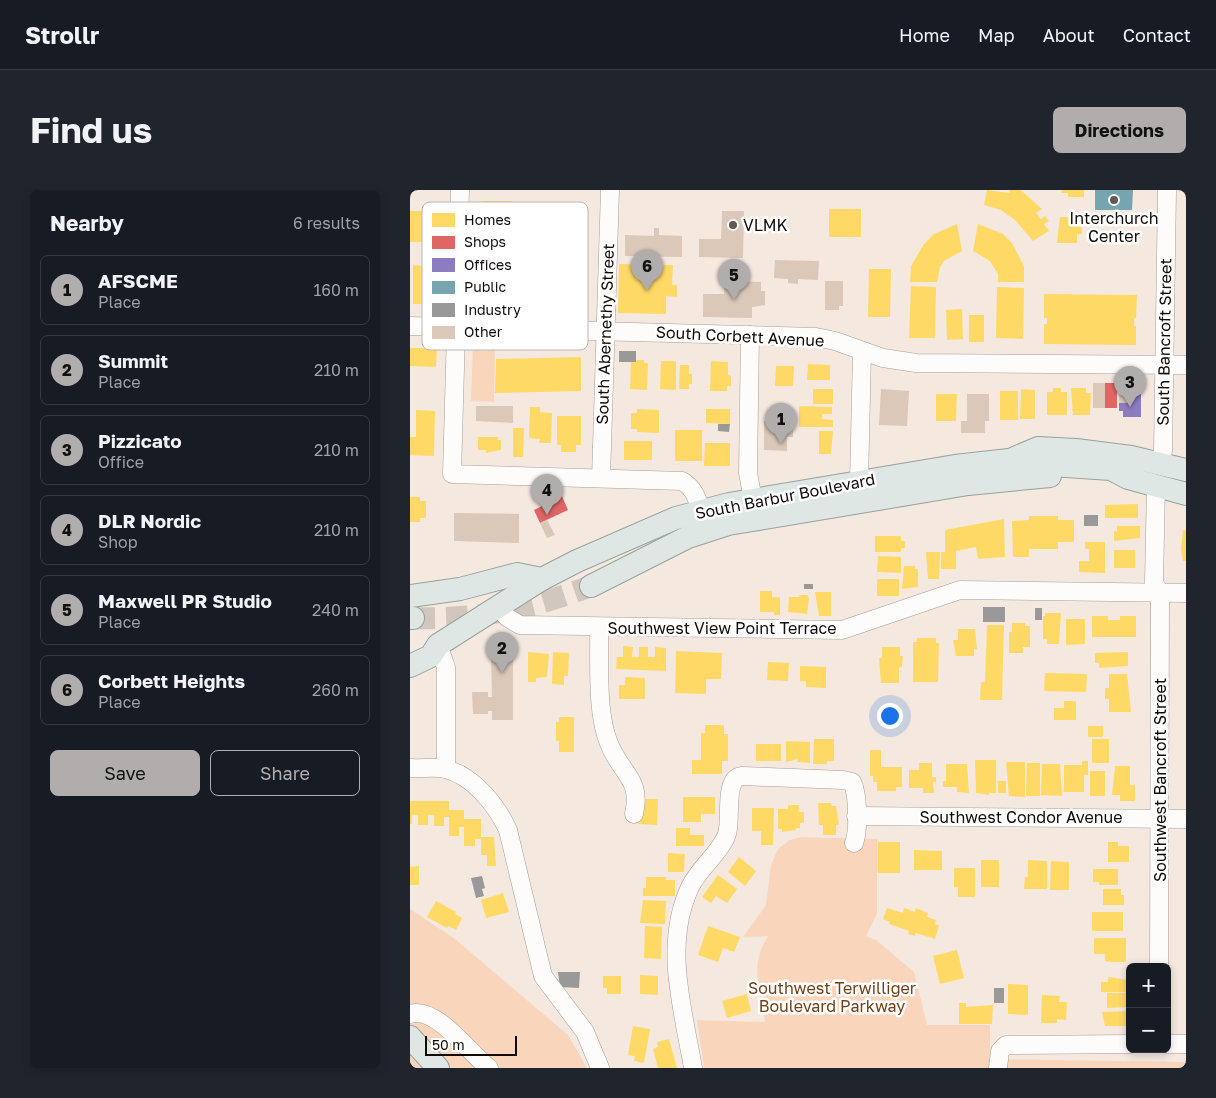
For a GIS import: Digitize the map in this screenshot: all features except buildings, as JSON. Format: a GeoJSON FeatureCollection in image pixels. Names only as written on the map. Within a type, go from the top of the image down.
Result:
{"type":"FeatureCollection","features":[{"type":"Feature","properties":{"kind":"main road","name":"South Barbur Boulevard"},"geometry":{"type":"LineString","coordinates":[[1009,460],[1038,448],[1105,453],[1160,463],[1186,470]]}},
{"type":"Feature","properties":{"kind":"main road","name":"South Barbur Boulevard"},"geometry":{"type":"LineString","coordinates":[[438,645],[542,579],[591,554],[642,531],[700,511],[753,500],[1009,460],[1112,469],[1128,478],[1186,494]]}},
{"type":"Feature","properties":{"kind":"main road"},"geometry":{"type":"LineString","coordinates":[[591,586],[688,537],[728,524],[1002,479],[1031,477],[1109,480],[1128,478]]}},
{"type":"Feature","properties":{"kind":"main road"},"geometry":{"type":"LineString","coordinates":[[414,607],[472,586],[517,574],[542,579]]}},
{"type":"Feature","properties":{"kind":"main road"},"geometry":{"type":"LineString","coordinates":[[410,651],[425,643],[438,645],[431,656],[410,666]]}},
{"type":"Feature","properties":{"kind":"main road"},"geometry":{"type":"LineString","coordinates":[[410,1037],[438,1068]]}},
{"type":"Feature","properties":{"kind":"street","name":"South Abernethy Street"},"geometry":{"type":"LineString","coordinates":[[601,478],[604,330],[610,190]]}},
{"type":"Feature","properties":{"kind":"street","name":"South Bancroft Street"},"geometry":{"type":"LineString","coordinates":[[1160,463],[1163,451],[1167,190]]}},
{"type":"Feature","properties":{"kind":"street","name":"South Corbett Avenue"},"geometry":{"type":"LineString","coordinates":[[588,330],[826,338],[862,352],[916,363],[1186,365]]}},
{"type":"Feature","properties":{"kind":"street"},"geometry":{"type":"LineString","coordinates":[[750,335],[748,473],[753,500]]}},
{"type":"Feature","properties":{"kind":"street"},"geometry":{"type":"LineString","coordinates":[[455,350],[452,474],[682,481],[687,484],[696,496],[700,511]]}},
{"type":"Feature","properties":{"kind":"street"},"geometry":{"type":"LineString","coordinates":[[859,482],[862,352]]}},
{"type":"Feature","properties":{"kind":"street"},"geometry":{"type":"LineString","coordinates":[[1156,485],[1154,583],[1160,593]]}},
{"type":"Feature","properties":{"kind":"street","name":"Southwest View Point Terrace"},"geometry":{"type":"LineString","coordinates":[[498,607],[508,618],[520,624],[599,627],[842,630],[960,590],[1186,594]]}},
{"type":"Feature","properties":{"kind":"street","name":"Southwest Bancroft Street"},"geometry":{"type":"LineString","coordinates":[[1159,963],[1160,593]]}},
{"type":"Feature","properties":{"kind":"street"},"geometry":{"type":"LineString","coordinates":[[599,627],[603,725],[612,752],[634,784],[636,794],[634,814]]}},
{"type":"Feature","properties":{"kind":"street"},"geometry":{"type":"LineString","coordinates":[[438,645],[446,667],[446,769]]}},
{"type":"Feature","properties":{"kind":"street"},"geometry":{"type":"LineString","coordinates":[[410,768],[446,769],[468,781],[487,797],[503,819],[511,839],[543,976],[585,1032],[600,1068]]}},
{"type":"Feature","properties":{"kind":"street"},"geometry":{"type":"LineString","coordinates":[[693,1068],[676,968],[677,932],[685,900],[696,876],[727,836],[730,822],[730,789],[732,782],[738,776],[843,780],[852,782],[855,787],[857,836],[854,842]]}},
{"type":"Feature","properties":{"kind":"street","name":"Southwest Condor Avenue"},"geometry":{"type":"LineString","coordinates":[[856,816],[1186,819]]}},
{"type":"Feature","properties":{"kind":"street"},"geometry":{"type":"LineString","coordinates":[[410,1014],[422,1014],[433,1018],[490,1068]]}},
{"type":"Feature","properties":{"kind":"street"},"geometry":{"type":"LineString","coordinates":[[998,1068],[1000,1051],[1006,1045],[1126,1044]]}},
{"type":"Feature","properties":{"kind":"street"},"geometry":{"type":"LineString","coordinates":[[1171,1044],[1186,1044]]}},
{"type":"Feature","properties":{"kind":"green space"},"geometry":{"type":"Polygon","coordinates":[[[473,350],[495,350],[494,402],[471,401],[473,350]]]}},
{"type":"Feature","properties":{"kind":"green space","name":"Southwest Terwilliger Boulevard Parkway"},"geometry":{"type":"Polygon","coordinates":[[[802,837],[877,839],[877,914],[866,936],[876,940],[914,972],[927,1025],[990,1025],[990,1059],[1186,1062],[1186,1068],[704,1068],[697,1020],[765,1022],[757,968],[762,947],[768,936],[743,937],[766,905],[771,865],[778,849],[790,840],[802,837]]]}},
{"type":"Feature","properties":{"kind":"green space"},"geometry":{"type":"Polygon","coordinates":[[[410,909],[455,939],[568,1035],[587,1068],[410,1068],[410,909]]]}},
{"type":"Feature","properties":{"kind":"tunnel"},"geometry":{"type":"LineString","coordinates":[[413,618],[482,615],[525,607],[591,586]]}},
{"type":"Feature","properties":{"kind":"place","name":"Interchurch Center"},"geometry":{"type":"Point","coordinates":[1114,200]}},
{"type":"Feature","properties":{"kind":"place","name":"VLMK"},"geometry":{"type":"Point","coordinates":[733,225]}},
{"type":"Feature","properties":{"kind":"place","name":"Corbett Heights"},"geometry":{"type":"Point","coordinates":[647,291]}},
{"type":"Feature","properties":{"kind":"place","name":"Maxwell PR Studio"},"geometry":{"type":"Point","coordinates":[734,300]}},
{"type":"Feature","properties":{"kind":"place","name":"Pizzicato"},"geometry":{"type":"Point","coordinates":[1130,407]}},
{"type":"Feature","properties":{"kind":"place","name":"AFSCME"},"geometry":{"type":"Point","coordinates":[781,444]}},
{"type":"Feature","properties":{"kind":"place","name":"DLR Nordic"},"geometry":{"type":"Point","coordinates":[547,515]}},
{"type":"Feature","properties":{"kind":"place","name":"Summit"},"geometry":{"type":"Point","coordinates":[502,673]}}]}
